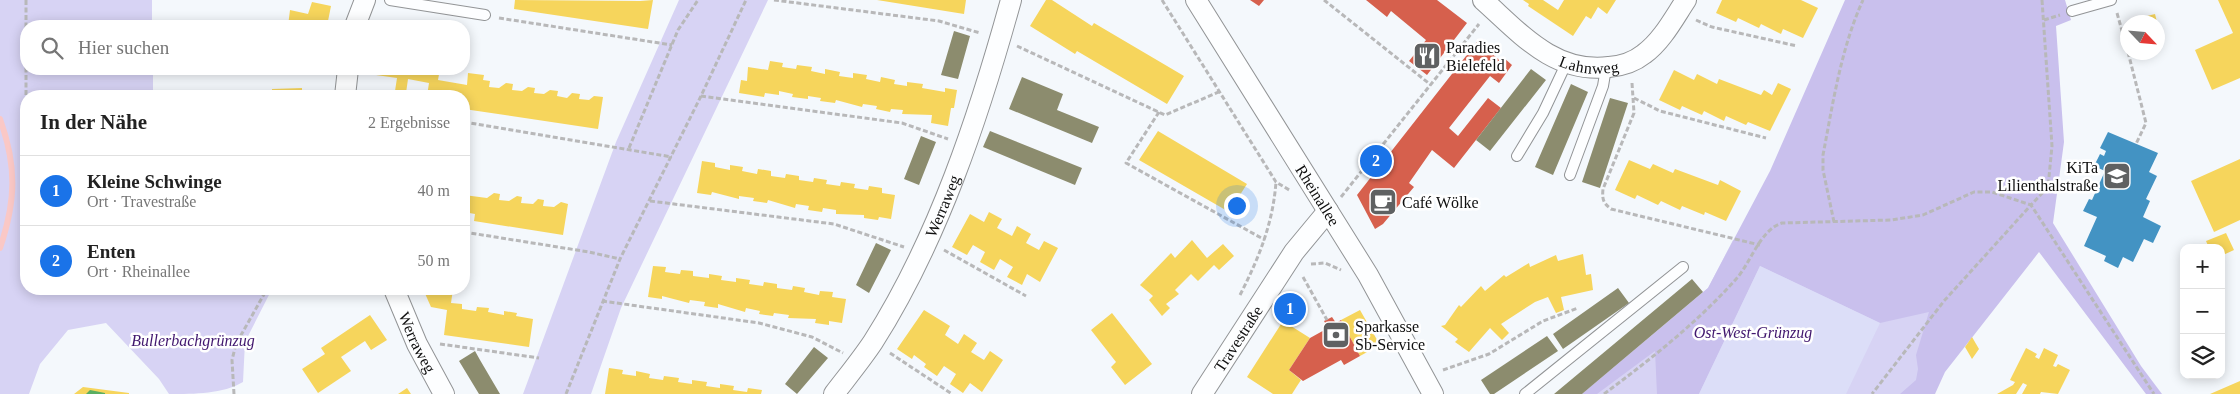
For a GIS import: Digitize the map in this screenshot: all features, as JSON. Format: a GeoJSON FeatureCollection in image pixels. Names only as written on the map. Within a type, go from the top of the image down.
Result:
{"type":"FeatureCollection","features":[{"type":"Feature","properties":{"kind":"street"},"geometry":{"type":"LineString","coordinates":[[358,20],[366,0]]}},
{"type":"Feature","properties":{"kind":"street","name":"Werraweg"},"geometry":{"type":"LineString","coordinates":[[834,394],[872,342],[899,296],[924,246],[965,145],[1011,0]]}},
{"type":"Feature","properties":{"kind":"street","name":"Rheinallee"},"geometry":{"type":"LineString","coordinates":[[1196,0],[1334,205],[1368,274],[1433,394]]}},
{"type":"Feature","properties":{"kind":"street","name":"Lahnweg"},"geometry":{"type":"LineString","coordinates":[[1487,4],[1538,49],[1566,64],[1583,68],[1606,68],[1628,64],[1644,54],[1657,42],[1683,5]]}},
{"type":"Feature","properties":{"kind":"street"},"geometry":{"type":"LineString","coordinates":[[346,90],[347,75]]}},
{"type":"Feature","properties":{"kind":"street","name":"Travestraße"},"geometry":{"type":"LineString","coordinates":[[1202,394],[1294,252],[1334,205]]}},
{"type":"Feature","properties":{"kind":"street","name":"Werraweg"},"geometry":{"type":"LineString","coordinates":[[397,295],[417,344],[444,394]]}},
{"type":"Feature","properties":{"kind":"lane"},"geometry":{"type":"LineString","coordinates":[[390,0],[485,15]]}},
{"type":"Feature","properties":{"kind":"lane"},"geometry":{"type":"LineString","coordinates":[[2072,12],[2113,4]]}},
{"type":"Feature","properties":{"kind":"lane"},"geometry":{"type":"LineString","coordinates":[[1517,156],[1543,113],[1566,64]]}},
{"type":"Feature","properties":{"kind":"lane"},"geometry":{"type":"LineString","coordinates":[[1570,175],[1603,86],[1606,68]]}},
{"type":"Feature","properties":{"kind":"lane"},"geometry":{"type":"LineString","coordinates":[[1525,394],[1683,267]]}},
{"type":"Feature","properties":{"kind":"path"},"geometry":{"type":"LineString","coordinates":[[26,0],[26,20]]}},
{"type":"Feature","properties":{"kind":"path"},"geometry":{"type":"LineString","coordinates":[[629,148],[672,45],[698,0]]}},
{"type":"Feature","properties":{"kind":"path"},"geometry":{"type":"LineString","coordinates":[[566,394],[620,259],[672,157],[746,0]]}},
{"type":"Feature","properties":{"kind":"path"},"geometry":{"type":"LineString","coordinates":[[1162,0],[1276,182],[1274,208],[1265,240],[1238,298]]}},
{"type":"Feature","properties":{"kind":"path"},"geometry":{"type":"LineString","coordinates":[[1324,0],[1431,85]]}},
{"type":"Feature","properties":{"kind":"path"},"geometry":{"type":"LineString","coordinates":[[1834,222],[1823,170],[1823,155],[1846,45],[1853,21],[1863,0]]}},
{"type":"Feature","properties":{"kind":"path"},"geometry":{"type":"LineString","coordinates":[[1872,394],[1944,301],[2048,187],[2052,146],[2042,0]]}},
{"type":"Feature","properties":{"kind":"path"},"geometry":{"type":"LineString","coordinates":[[1334,205],[1431,85],[1487,4]]}},
{"type":"Feature","properties":{"kind":"path"},"geometry":{"type":"LineString","coordinates":[[2113,4],[2120,26]]}},
{"type":"Feature","properties":{"kind":"path"},"geometry":{"type":"LineString","coordinates":[[1683,5],[1712,27],[1797,46]]}},
{"type":"Feature","properties":{"kind":"path"},"geometry":{"type":"LineString","coordinates":[[485,15],[672,45]]}},
{"type":"Feature","properties":{"kind":"path"},"geometry":{"type":"LineString","coordinates":[[2130,60],[2146,123],[2136,144]]}},
{"type":"Feature","properties":{"kind":"path"},"geometry":{"type":"LineString","coordinates":[[1628,64],[1634,98],[1634,113],[1603,189],[1602,198],[1604,204],[1611,209],[1760,244]]}},
{"type":"Feature","properties":{"kind":"path"},"geometry":{"type":"LineString","coordinates":[[26,75],[26,90]]}},
{"type":"Feature","properties":{"kind":"path"},"geometry":{"type":"LineString","coordinates":[[701,96],[902,123],[965,145]]}},
{"type":"Feature","properties":{"kind":"path"},"geometry":{"type":"LineString","coordinates":[[1634,98],[1660,111],[1766,138]]}},
{"type":"Feature","properties":{"kind":"path"},"geometry":{"type":"LineString","coordinates":[[1159,112],[1126,163],[1265,240]]}},
{"type":"Feature","properties":{"kind":"path"},"geometry":{"type":"LineString","coordinates":[[470,123],[629,148],[672,157]]}},
{"type":"Feature","properties":{"kind":"path"},"geometry":{"type":"LineString","coordinates":[[1604,394],[1661,350],[1694,321],[1738,276],[1771,228],[1782,223],[1884,221],[1923,214],[1974,192],[1992,192],[2031,205],[2154,394]]}},
{"type":"Feature","properties":{"kind":"path"},"geometry":{"type":"LineString","coordinates":[[650,201],[834,224],[924,246],[1026,296]]}},
{"type":"Feature","properties":{"kind":"path"},"geometry":{"type":"LineString","coordinates":[[470,233],[589,252],[620,259]]}},
{"type":"Feature","properties":{"kind":"path"},"geometry":{"type":"LineString","coordinates":[[1301,275],[1327,320]]}},
{"type":"Feature","properties":{"kind":"path"},"geometry":{"type":"LineString","coordinates":[[234,394],[233,352],[263,295]]}},
{"type":"Feature","properties":{"kind":"path"},"geometry":{"type":"LineString","coordinates":[[602,302],[758,323],[812,337],[859,362]]}},
{"type":"Feature","properties":{"kind":"path"},"geometry":{"type":"LineString","coordinates":[[1437,372],[1489,354],[1543,321],[1578,308]]}},
{"type":"Feature","properties":{"kind":"path"},"geometry":{"type":"LineString","coordinates":[[872,342],[952,394]]}},
{"type":"Feature","properties":{"kind":"path"},"geometry":{"type":"LineString","coordinates":[[417,344],[434,343],[539,358]]}},
{"type":"Feature","properties":{"kind":"green space","name":"Bullerbachgrünzug"},"geometry":{"type":"Polygon","coordinates":[[[0,0],[152,0],[152,20],[20,20],[20,75],[153,75],[153,90],[20,90],[20,295],[269,295],[245,342],[243,382],[218,391],[169,394],[159,379],[106,323],[68,330],[40,364],[29,394],[0,394],[0,0]]]}},
{"type":"Feature","properties":{"kind":"green space"},"geometry":{"type":"Polygon","coordinates":[[[679,0],[768,0],[621,308],[591,394],[523,394],[616,142],[679,0]]]}},
{"type":"Feature","properties":{"kind":"green space","name":"Ost-West-Grünzug"},"geometry":{"type":"Polygon","coordinates":[[[1733,240],[1930,312],[1935,394],[1582,394],[1708,288],[1733,240]]]}},
{"type":"Feature","properties":{"kind":"green space"},"geometry":{"type":"Polygon","coordinates":[[[1760,266],[1880,323],[1846,394],[1699,394],[1760,266]]]}},
{"type":"Feature","properties":{"kind":"shaded area"},"geometry":{"type":"Polygon","coordinates":[[[1845,0],[2065,0],[2071,20],[2056,26],[2064,142],[2053,223],[2141,366],[2162,394],[2146,394],[2039,252],[1945,372],[1935,394],[1900,394],[1916,380],[1918,369],[1916,355],[1929,312],[1880,323],[1760,266],[1699,394],[1657,394],[1655,351],[1597,394],[1582,394],[1708,288],[1770,171],[1845,0]]]}},
{"type":"Feature","properties":{"kind":"building: Wohnen"},"geometry":{"type":"Polygon","coordinates":[[[515,0],[653,0],[648,29],[514,9],[515,0]]]}},
{"type":"Feature","properties":{"kind":"building: Wohnen"},"geometry":{"type":"Polygon","coordinates":[[[877,0],[966,0],[964,14],[877,0]]]}},
{"type":"Feature","properties":{"kind":"building: Wohnen"},"geometry":{"type":"Polygon","coordinates":[[[1046,0],[1052,0],[1092,26],[1094,23],[1184,76],[1167,104],[1077,51],[1075,54],[1030,26],[1046,0]]]}},
{"type":"Feature","properties":{"kind":"building: Wohnen"},"geometry":{"type":"Polygon","coordinates":[[[1523,0],[1543,0],[1558,10],[1564,0],[1616,0],[1607,14],[1598,7],[1591,19],[1586,16],[1573,36],[1528,6],[1529,4],[1523,0]]]}},
{"type":"Feature","properties":{"kind":"building: Wohnen"},"geometry":{"type":"Polygon","coordinates":[[[1722,0],[1801,0],[1818,8],[1803,38],[1783,29],[1781,34],[1761,24],[1759,28],[1738,18],[1736,22],[1716,13],[1722,0]]]}},
{"type":"Feature","properties":{"kind":"building: Wohnen"},"geometry":{"type":"Polygon","coordinates":[[[2218,0],[2240,0],[2240,78],[2212,90],[2195,50],[2233,33],[2218,0]]]}},
{"type":"Feature","properties":{"kind":"building: Wohnen"},"geometry":{"type":"Polygon","coordinates":[[[312,2],[331,6],[328,20],[289,20],[290,10],[308,14],[312,2]]]}},
{"type":"Feature","properties":{"kind":"building: Wohnen"},"geometry":{"type":"Polygon","coordinates":[[[770,61],[783,63],[782,67],[796,69],[797,65],[812,67],[811,71],[825,74],[825,69],[840,72],[839,76],[853,78],[853,73],[867,75],[866,79],[880,82],[881,77],[895,80],[894,84],[907,86],[907,82],[923,84],[922,88],[945,92],[945,88],[957,90],[954,108],[951,108],[948,126],[931,123],[932,115],[902,114],[903,110],[891,109],[890,112],[876,109],[877,106],[863,104],[862,107],[836,100],[835,103],[820,101],[821,98],[808,96],[808,99],[792,97],[793,94],[779,91],[779,95],[765,93],[764,97],[739,93],[741,80],[747,81],[748,67],[768,70],[770,61]]]}},
{"type":"Feature","properties":{"kind":"building: Wohnen"},"geometry":{"type":"Polygon","coordinates":[[[1674,70],[1694,80],[1697,74],[1717,84],[1719,79],[1761,95],[1764,90],[1772,95],[1778,83],[1791,89],[1770,131],[1748,122],[1746,125],[1726,116],[1724,121],[1704,111],[1702,115],[1682,106],[1680,110],[1659,100],[1674,70]]]}},
{"type":"Feature","properties":{"kind":"building: Wohnen"},"geometry":{"type":"Polygon","coordinates":[[[470,73],[484,75],[483,80],[490,81],[489,87],[499,88],[506,83],[513,84],[512,90],[522,91],[528,87],[535,88],[534,93],[544,94],[550,90],[558,91],[557,96],[567,98],[572,93],[580,94],[579,99],[589,100],[594,96],[603,97],[598,129],[470,110],[470,90],[428,90],[429,83],[408,79],[406,90],[395,90],[397,78],[376,75],[439,75],[438,80],[467,85],[468,75],[470,73]]]}},
{"type":"Feature","properties":{"kind":"building: Wohnen"},"geometry":{"type":"Polygon","coordinates":[[[302,88],[302,90],[272,90],[302,88]]]}},
{"type":"Feature","properties":{"kind":"building: Wohnen"},"geometry":{"type":"Polygon","coordinates":[[[1158,131],[1247,184],[1229,212],[1139,160],[1158,131]]]}},
{"type":"Feature","properties":{"kind":"building: Wohnen"},"geometry":{"type":"Polygon","coordinates":[[[2240,159],[2240,220],[2214,232],[2191,181],[2240,159]]]}},
{"type":"Feature","properties":{"kind":"building: Wohnen"},"geometry":{"type":"Polygon","coordinates":[[[1629,160],[1650,169],[1653,164],[1673,173],[1675,169],[1718,185],[1720,180],[1741,191],[1726,221],[1705,212],[1704,215],[1682,206],[1680,210],[1661,201],[1658,205],[1637,195],[1635,199],[1615,190],[1629,160]]]}},
{"type":"Feature","properties":{"kind":"building: Wohnen"},"geometry":{"type":"Polygon","coordinates":[[[702,161],[715,163],[715,167],[730,170],[730,165],[743,167],[742,171],[757,174],[758,169],[771,171],[771,176],[785,178],[786,174],[799,176],[799,180],[813,182],[814,178],[827,180],[826,184],[840,186],[841,182],[855,184],[854,188],[868,190],[869,186],[882,188],[882,193],[895,195],[891,219],[879,217],[878,220],[864,218],[864,215],[836,214],[836,210],[823,208],[822,212],[808,210],[809,206],[796,204],[795,208],[768,200],[767,203],[753,201],[754,198],[739,196],[739,199],[712,192],[711,195],[697,193],[702,161]]]}},
{"type":"Feature","properties":{"kind":"building: Wohnen"},"geometry":{"type":"Polygon","coordinates":[[[494,193],[500,194],[499,200],[509,201],[517,196],[522,197],[521,203],[533,204],[538,199],[544,200],[543,206],[554,207],[561,202],[568,204],[563,235],[474,221],[475,214],[470,213],[470,196],[487,198],[494,193]]]}},
{"type":"Feature","properties":{"kind":"building: Wohnen"},"geometry":{"type":"Polygon","coordinates":[[[989,212],[1002,219],[997,228],[1012,236],[1017,226],[1031,234],[1026,243],[1039,250],[1044,241],[1058,248],[1040,282],[1027,274],[1022,285],[1007,277],[1013,267],[1000,259],[994,270],[980,262],[985,252],[973,245],[967,255],[952,247],[970,214],[984,222],[989,212]]]}},
{"type":"Feature","properties":{"kind":"building: Wohnen"},"geometry":{"type":"Polygon","coordinates":[[[2226,233],[2234,250],[2225,254],[2225,244],[2207,244],[2206,241],[2226,233]]]}},
{"type":"Feature","properties":{"kind":"building: Wohnen"},"geometry":{"type":"Polygon","coordinates":[[[1192,240],[1207,258],[1223,244],[1234,256],[1219,270],[1214,265],[1198,281],[1191,274],[1175,290],[1179,294],[1166,304],[1170,308],[1162,316],[1149,300],[1153,296],[1140,285],[1171,253],[1175,258],[1192,240]]]}},
{"type":"Feature","properties":{"kind":"building: Wohnen"},"geometry":{"type":"Polygon","coordinates":[[[1583,254],[1586,275],[1591,274],[1593,290],[1561,297],[1564,310],[1556,313],[1548,297],[1535,302],[1501,324],[1509,333],[1502,340],[1490,328],[1469,352],[1455,342],[1458,339],[1441,326],[1445,325],[1459,305],[1461,307],[1481,286],[1485,291],[1504,275],[1506,277],[1529,263],[1530,267],[1556,255],[1558,261],[1583,254]]]}},
{"type":"Feature","properties":{"kind":"building: Wohnen"},"geometry":{"type":"Polygon","coordinates":[[[653,266],[666,267],[665,272],[680,274],[681,270],[693,271],[693,276],[709,278],[709,274],[722,276],[721,280],[736,282],[736,278],[750,280],[749,284],[763,286],[764,282],[777,284],[777,288],[792,290],[793,286],[805,288],[804,292],[819,295],[820,291],[833,292],[832,297],[846,299],[842,323],[829,321],[829,325],[815,323],[816,319],[788,318],[789,315],[774,313],[773,316],[759,314],[760,311],[746,308],[745,312],[718,304],[718,308],[704,306],[705,302],[690,300],[689,303],[662,296],[662,299],[648,297],[653,266]]]}},
{"type":"Feature","properties":{"kind":"building: Wohnen"},"geometry":{"type":"Polygon","coordinates":[[[426,295],[452,295],[451,303],[462,304],[462,309],[476,311],[477,307],[489,308],[488,312],[504,315],[504,311],[517,313],[516,316],[533,319],[529,347],[444,335],[447,310],[431,307],[426,295]]]}},
{"type":"Feature","properties":{"kind":"building: Wohnen"},"geometry":{"type":"Polygon","coordinates":[[[924,310],[950,326],[945,335],[958,344],[964,334],[977,343],[971,352],[984,360],[990,351],[1003,360],[982,392],[970,383],[963,393],[950,384],[956,374],[944,366],[937,376],[924,367],[926,364],[914,355],[912,359],[897,349],[924,310]]]}},
{"type":"Feature","properties":{"kind":"building: Wohnen"},"geometry":{"type":"Polygon","coordinates":[[[1360,310],[1380,345],[1360,356],[1341,320],[1360,310]]]}},
{"type":"Feature","properties":{"kind":"building: Wohnen"},"geometry":{"type":"Polygon","coordinates":[[[1112,313],[1152,364],[1125,385],[1111,367],[1116,362],[1091,330],[1112,313]]]}},
{"type":"Feature","properties":{"kind":"building: Wohnen"},"geometry":{"type":"Polygon","coordinates":[[[370,315],[387,340],[371,350],[365,341],[341,357],[351,371],[318,393],[302,369],[325,354],[321,348],[370,315]]]}},
{"type":"Feature","properties":{"kind":"building: Wohnen"},"geometry":{"type":"Polygon","coordinates":[[[1283,321],[1310,338],[1289,370],[1301,380],[1292,394],[1273,394],[1247,377],[1283,321]]]}},
{"type":"Feature","properties":{"kind":"building: Wohnen"},"geometry":{"type":"Polygon","coordinates":[[[1972,337],[1979,349],[1972,359],[1965,347],[1972,337]]]}},
{"type":"Feature","properties":{"kind":"building: Wohnen"},"geometry":{"type":"Polygon","coordinates":[[[2026,348],[2037,354],[2035,357],[2039,359],[2044,348],[2058,355],[2053,366],[2056,367],[2058,364],[2070,370],[2058,394],[2041,392],[2040,394],[2022,394],[2027,385],[2023,383],[2016,394],[1997,394],[2015,382],[2010,380],[2026,348]]]}},
{"type":"Feature","properties":{"kind":"building: Wohnen"},"geometry":{"type":"Polygon","coordinates":[[[609,368],[623,370],[622,374],[636,376],[636,371],[650,374],[649,378],[663,380],[664,376],[679,378],[678,382],[692,384],[692,380],[707,382],[706,386],[720,388],[720,384],[734,386],[733,390],[747,392],[748,388],[762,390],[761,394],[605,394],[609,368]]]}},
{"type":"Feature","properties":{"kind":"building: Wohnen"},"geometry":{"type":"Polygon","coordinates":[[[2240,381],[2240,394],[2210,394],[2240,381]]]}},
{"type":"Feature","properties":{"kind":"building: Wohnen"},"geometry":{"type":"Polygon","coordinates":[[[83,387],[129,393],[129,394],[74,394],[83,387]]]}},
{"type":"Feature","properties":{"kind":"building: Wohnen"},"geometry":{"type":"Polygon","coordinates":[[[407,388],[411,394],[398,394],[407,388]]]}},
{"type":"Feature","properties":{"kind":"building: Handel"},"geometry":{"type":"Polygon","coordinates":[[[1250,0],[1264,0],[1259,6],[1250,0]]]}},
{"type":"Feature","properties":{"kind":"building: Handel"},"geometry":{"type":"Polygon","coordinates":[[[1366,0],[1437,0],[1467,23],[1427,75],[1409,61],[1426,40],[1391,11],[1387,17],[1366,0]]]}},
{"type":"Feature","properties":{"kind":"building: Handel"},"geometry":{"type":"Polygon","coordinates":[[[1477,42],[1501,61],[1504,58],[1512,65],[1499,83],[1490,76],[1449,128],[1458,136],[1488,98],[1501,108],[1454,168],[1432,150],[1409,183],[1414,187],[1383,224],[1375,229],[1357,195],[1477,42]]]}},
{"type":"Feature","properties":{"kind":"building: Handel"},"geometry":{"type":"Polygon","coordinates":[[[1332,317],[1336,323],[1341,320],[1360,356],[1344,365],[1341,360],[1303,381],[1289,370],[1310,338],[1328,328],[1324,321],[1332,317]]]}},
{"type":"Feature","properties":{"kind":"building: Schulen"},"geometry":{"type":"Polygon","coordinates":[[[2108,132],[2158,153],[2149,172],[2157,176],[2146,199],[2150,201],[2143,217],[2161,226],[2153,243],[2144,239],[2133,262],[2123,257],[2118,268],[2104,261],[2106,256],[2084,246],[2097,217],[2083,211],[2089,199],[2092,200],[2105,171],[2094,166],[2100,154],[2104,156],[2106,151],[2100,148],[2108,132]]]}},
{"type":"Feature","properties":{"kind":"building: Öffentlich"},"geometry":{"type":"Polygon","coordinates":[[[90,390],[105,393],[105,394],[86,394],[90,390]]]}},
{"type":"Feature","properties":{"kind":"building: Industrie"},"geometry":{"type":"Polygon","coordinates":[[[954,31],[970,36],[958,79],[941,75],[954,31]]]}},
{"type":"Feature","properties":{"kind":"building: Industrie"},"geometry":{"type":"Polygon","coordinates":[[[1531,69],[1546,80],[1490,151],[1476,140],[1531,69]]]}},
{"type":"Feature","properties":{"kind":"building: Industrie"},"geometry":{"type":"Polygon","coordinates":[[[1022,77],[1063,94],[1057,110],[1099,127],[1092,143],[1009,109],[1022,77]]]}},
{"type":"Feature","properties":{"kind":"building: Industrie"},"geometry":{"type":"Polygon","coordinates":[[[1571,84],[1588,92],[1553,175],[1535,167],[1571,84]]]}},
{"type":"Feature","properties":{"kind":"building: Industrie"},"geometry":{"type":"Polygon","coordinates":[[[1610,98],[1628,103],[1600,188],[1582,182],[1610,98]]]}},
{"type":"Feature","properties":{"kind":"building: Industrie"},"geometry":{"type":"Polygon","coordinates":[[[990,131],[1082,168],[1075,185],[983,147],[990,131]]]}},
{"type":"Feature","properties":{"kind":"building: Industrie"},"geometry":{"type":"Polygon","coordinates":[[[921,136],[936,142],[919,185],[904,179],[921,136]]]}},
{"type":"Feature","properties":{"kind":"building: Industrie"},"geometry":{"type":"Polygon","coordinates":[[[876,243],[891,250],[869,293],[856,285],[876,243]]]}},
{"type":"Feature","properties":{"kind":"building: Industrie"},"geometry":{"type":"Polygon","coordinates":[[[1692,279],[1703,292],[1582,394],[1554,394],[1692,279]]]}},
{"type":"Feature","properties":{"kind":"building: Industrie"},"geometry":{"type":"Polygon","coordinates":[[[1618,288],[1629,303],[1563,349],[1553,334],[1618,288]]]}},
{"type":"Feature","properties":{"kind":"building: Industrie"},"geometry":{"type":"Polygon","coordinates":[[[1547,336],[1558,351],[1494,394],[1490,394],[1481,380],[1547,336]]]}},
{"type":"Feature","properties":{"kind":"building: Industrie"},"geometry":{"type":"Polygon","coordinates":[[[814,347],[828,358],[797,394],[785,384],[814,347]]]}},
{"type":"Feature","properties":{"kind":"building: Industrie"},"geometry":{"type":"Polygon","coordinates":[[[475,351],[500,394],[479,394],[459,361],[475,351]]]}},
{"type":"Feature","properties":{"kind":"waterway"},"geometry":{"type":"LineString","coordinates":[[0,119],[6,136],[12,168],[12,199],[0,248]]}},
{"type":"Feature","properties":{"kind":"place","name":"Paradies Bielefeld"},"geometry":{"type":"Point","coordinates":[1427,56]}},
{"type":"Feature","properties":{"kind":"place","name":"Enten"},"geometry":{"type":"Point","coordinates":[1376,161]}},
{"type":"Feature","properties":{"kind":"place","name":"KiTa Lilienthalstraße"},"geometry":{"type":"Point","coordinates":[2117,176]}},
{"type":"Feature","properties":{"kind":"place","name":"Café Wölke"},"geometry":{"type":"Point","coordinates":[1383,202]}},
{"type":"Feature","properties":{"kind":"place","name":"Kleine Schwinge"},"geometry":{"type":"Point","coordinates":[1290,309]}},
{"type":"Feature","properties":{"kind":"place","name":"Sparkasse Sb-Service"},"geometry":{"type":"Point","coordinates":[1336,335]}}]}
